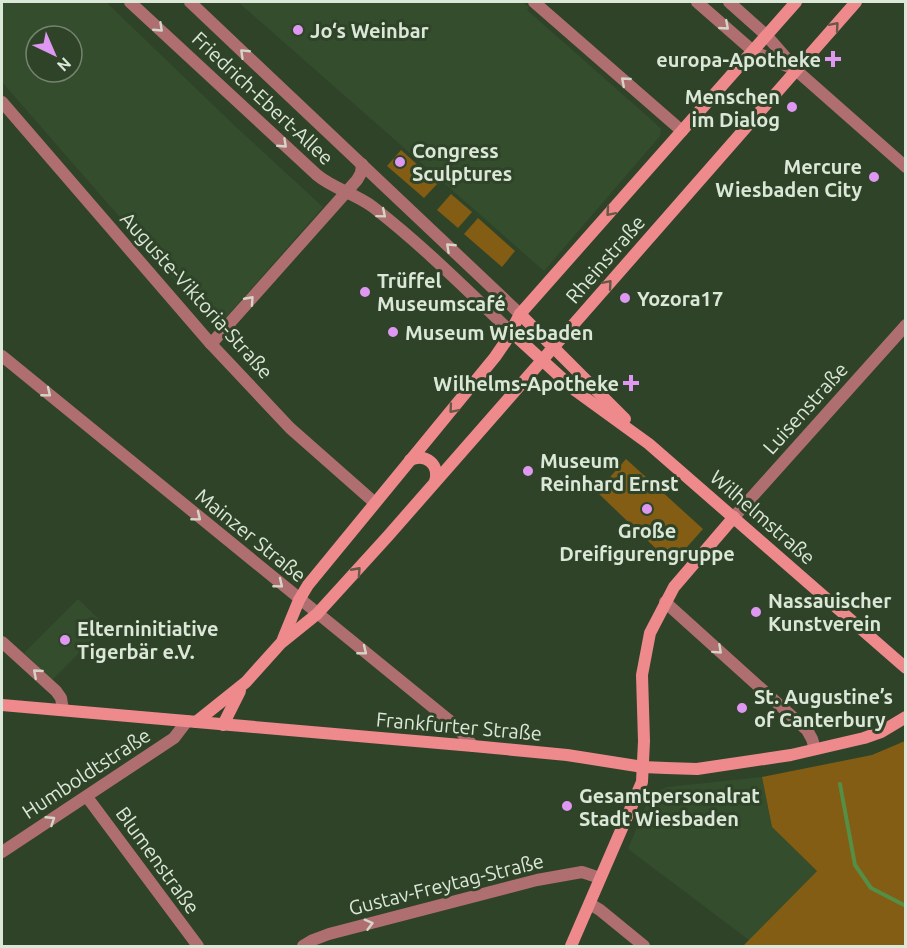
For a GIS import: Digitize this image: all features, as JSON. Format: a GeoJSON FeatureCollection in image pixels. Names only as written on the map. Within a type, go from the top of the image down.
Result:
{"type":"FeatureCollection","features":[{"type":"Feature","properties":{"kind":"main road","name":"Rheinstraße"},"geometry":{"type":"LineString","coordinates":[[281,643],[299,600],[308,585],[495,357],[520,314],[796,2]]}},
{"type":"Feature","properties":{"kind":"main road","name":"Rheinstraße"},"geometry":{"type":"LineString","coordinates":[[246,682],[281,643],[317,614],[856,2]]}},
{"type":"Feature","properties":{"kind":"main road","name":"Wilhelmstraße"},"geometry":{"type":"LineString","coordinates":[[520,314],[649,444]]}},
{"type":"Feature","properties":{"kind":"main road","name":"Wilhelmstraße"},"geometry":{"type":"LineString","coordinates":[[510,331],[576,391],[649,444],[906,669]]}},
{"type":"Feature","properties":{"kind":"main road"},"geometry":{"type":"LineString","coordinates":[[410,460],[423,458],[431,462],[436,473],[435,482]]}},
{"type":"Feature","properties":{"kind":"main road"},"geometry":{"type":"LineString","coordinates":[[571,946],[638,794],[644,767],[643,664],[650,633],[665,602],[680,579],[734,517]]}},
{"type":"Feature","properties":{"kind":"main road"},"geometry":{"type":"LineString","coordinates":[[192,722],[246,682]]}},
{"type":"Feature","properties":{"kind":"main road"},"geometry":{"type":"LineString","coordinates":[[223,725],[246,682]]}},
{"type":"Feature","properties":{"kind":"main road","name":"Frankfurter Straße"},"geometry":{"type":"LineString","coordinates":[[2,705],[567,755],[644,767],[697,769],[815,749],[881,732],[906,717]]}},
{"type":"Feature","properties":{"kind":"street","name":"Friedrich-Ebert-Allee"},"geometry":{"type":"LineString","coordinates":[[130,2],[317,176],[372,206],[414,241],[510,331]]}},
{"type":"Feature","properties":{"kind":"street","name":"Friedrich-Ebert-Allee"},"geometry":{"type":"LineString","coordinates":[[190,2],[520,314]]}},
{"type":"Feature","properties":{"kind":"street"},"geometry":{"type":"LineString","coordinates":[[534,2],[682,130]]}},
{"type":"Feature","properties":{"kind":"street"},"geometry":{"type":"LineString","coordinates":[[697,2],[753,51],[796,70]]}},
{"type":"Feature","properties":{"kind":"street"},"geometry":{"type":"LineString","coordinates":[[729,2],[766,35],[796,70],[906,167]]}},
{"type":"Feature","properties":{"kind":"street","name":"Auguste-Viktoria-Straße"},"geometry":{"type":"LineString","coordinates":[[2,102],[211,344],[290,428],[375,503]]}},
{"type":"Feature","properties":{"kind":"street"},"geometry":{"type":"LineString","coordinates":[[211,344],[360,176],[362,164]]}},
{"type":"Feature","properties":{"kind":"street","name":"Luisenstraße"},"geometry":{"type":"LineString","coordinates":[[734,517],[906,325]]}},
{"type":"Feature","properties":{"kind":"street","name":"Mainzer Straße"},"geometry":{"type":"LineString","coordinates":[[2,356],[456,726],[473,746]]}},
{"type":"Feature","properties":{"kind":"street"},"geometry":{"type":"LineString","coordinates":[[665,602],[807,730],[815,749]]}},
{"type":"Feature","properties":{"kind":"street"},"geometry":{"type":"LineString","coordinates":[[2,642],[56,691],[63,710]]}},
{"type":"Feature","properties":{"kind":"street","name":"Humboldtstraße"},"geometry":{"type":"LineString","coordinates":[[2,852],[174,738],[192,722]]}},
{"type":"Feature","properties":{"kind":"street","name":"Blumenstraße"},"geometry":{"type":"LineString","coordinates":[[87,797],[198,946]]}},
{"type":"Feature","properties":{"kind":"street","name":"Gustav-Freytag-Straße"},"geometry":{"type":"LineString","coordinates":[[303,946],[329,934],[537,880],[582,872],[600,878]]}},
{"type":"Feature","properties":{"kind":"street"},"geometry":{"type":"LineString","coordinates":[[590,904],[644,946]]}},
{"type":"Feature","properties":{"kind":"shaded area"},"geometry":{"type":"Polygon","coordinates":[[[2,2],[106,2],[323,207],[223,321],[212,323],[2,82],[2,2]]]}},
{"type":"Feature","properties":{"kind":"shaded area"},"geometry":{"type":"Polygon","coordinates":[[[238,2],[522,2],[529,7],[527,10],[655,123],[661,129],[660,136],[544,271],[238,2]]]}},
{"type":"Feature","properties":{"kind":"shaded area"},"geometry":{"type":"Polygon","coordinates":[[[401,150],[438,183],[424,198],[387,166],[401,150]]]}},
{"type":"Feature","properties":{"kind":"shaded area"},"geometry":{"type":"Polygon","coordinates":[[[451,194],[472,212],[458,228],[437,210],[451,194]]]}},
{"type":"Feature","properties":{"kind":"shaded area"},"geometry":{"type":"Polygon","coordinates":[[[478,218],[515,251],[502,267],[464,234],[478,218]]]}},
{"type":"Feature","properties":{"kind":"shaded area"},"geometry":{"type":"Polygon","coordinates":[[[626,459],[703,529],[672,564],[597,492],[626,459]]]}},
{"type":"Feature","properties":{"kind":"shaded area","name":"Elterninitiative Tigerbär e.V."},"geometry":{"type":"Polygon","coordinates":[[[78,599],[106,626],[52,680],[24,653],[78,599]]]}},
{"type":"Feature","properties":{"kind":"shaded area"},"geometry":{"type":"Polygon","coordinates":[[[905,741],[905,946],[743,946],[817,871],[772,827],[762,777],[872,755],[905,741]]]}},
{"type":"Feature","properties":{"kind":"shaded area"},"geometry":{"type":"Polygon","coordinates":[[[762,777],[772,827],[817,871],[749,940],[628,849],[648,800],[659,791],[667,787],[762,777]]]}},
{"type":"Feature","properties":{"kind":"waterway"},"geometry":{"type":"LineString","coordinates":[[840,784],[855,865],[871,888],[906,906]]}},
{"type":"Feature","properties":{"kind":"place","name":"Jo‘s Weinbar"},"geometry":{"type":"Point","coordinates":[298,30]}},
{"type":"Feature","properties":{"kind":"place","name":"europa-Apotheke"},"geometry":{"type":"Point","coordinates":[833,59]}},
{"type":"Feature","properties":{"kind":"place","name":"Menschen im Dialog"},"geometry":{"type":"Point","coordinates":[792,107]}},
{"type":"Feature","properties":{"kind":"place","name":"Congress Sculptures"},"geometry":{"type":"Point","coordinates":[400,162]}},
{"type":"Feature","properties":{"kind":"place","name":"Mercure Wiesbaden City"},"geometry":{"type":"Point","coordinates":[874,177]}},
{"type":"Feature","properties":{"kind":"place","name":"Trüffel Museumscafé"},"geometry":{"type":"Point","coordinates":[365,292]}},
{"type":"Feature","properties":{"kind":"place","name":"Yozora17"},"geometry":{"type":"Point","coordinates":[625,298]}},
{"type":"Feature","properties":{"kind":"place","name":"Museum Wiesbaden"},"geometry":{"type":"Point","coordinates":[393,332]}},
{"type":"Feature","properties":{"kind":"place","name":"Wilhelms-Apotheke"},"geometry":{"type":"Point","coordinates":[631,383]}},
{"type":"Feature","properties":{"kind":"place","name":"Museum Reinhard Ernst"},"geometry":{"type":"Point","coordinates":[528,471]}},
{"type":"Feature","properties":{"kind":"place","name":"Große Dreifigurengruppe"},"geometry":{"type":"Point","coordinates":[647,509]}},
{"type":"Feature","properties":{"kind":"place","name":"Nassauischer Kunstverein"},"geometry":{"type":"Point","coordinates":[756,612]}},
{"type":"Feature","properties":{"kind":"place","name":"Elterninitiative Tigerbär e.V."},"geometry":{"type":"Point","coordinates":[65,640]}},
{"type":"Feature","properties":{"kind":"place","name":"St. Augustine’s of Canterbury"},"geometry":{"type":"Point","coordinates":[742,708]}},
{"type":"Feature","properties":{"kind":"place","name":"Gesamtpersonalrat Stadt Wiesbaden"},"geometry":{"type":"Point","coordinates":[567,806]}}]}
